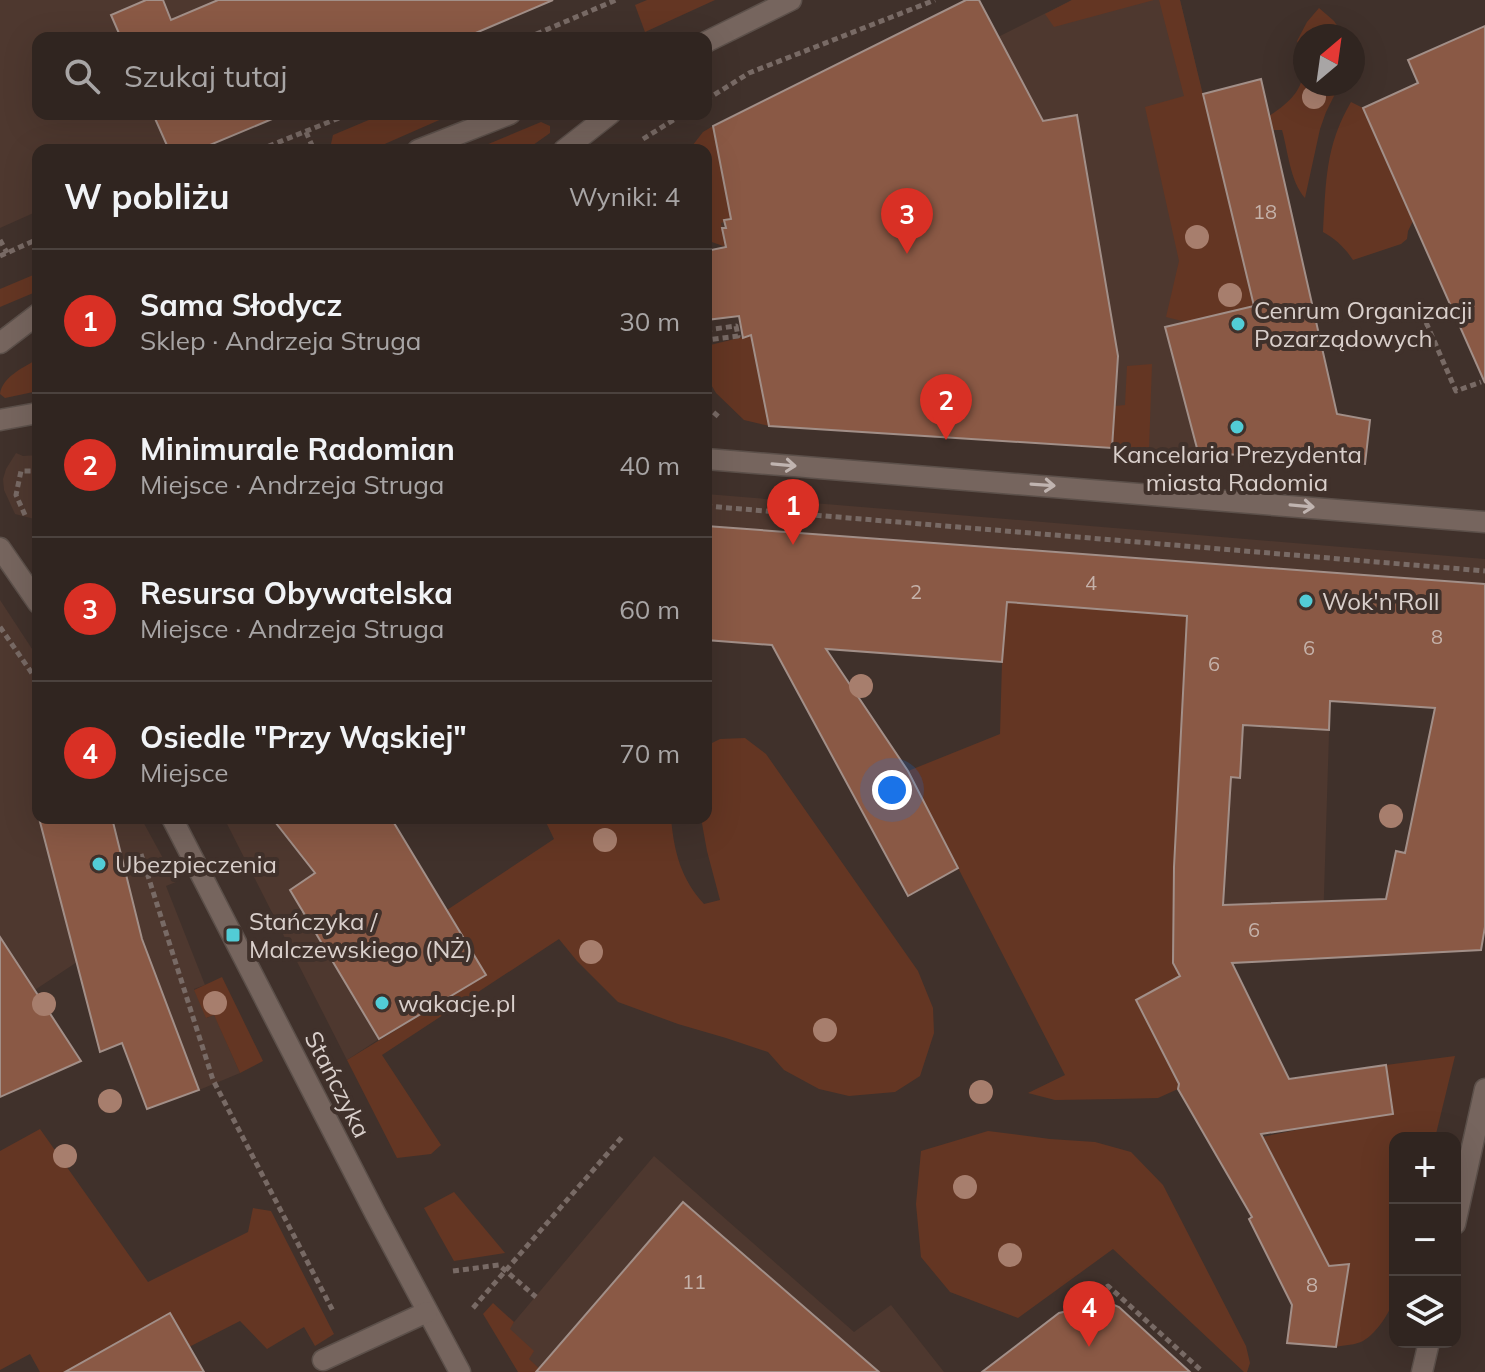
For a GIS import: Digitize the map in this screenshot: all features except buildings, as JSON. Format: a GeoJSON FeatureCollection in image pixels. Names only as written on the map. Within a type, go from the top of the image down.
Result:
{"type":"FeatureCollection","features":[{"type":"Feature","properties":{"kind":"street"},"geometry":{"type":"LineString","coordinates":[[712,39],[791,0]]}},
{"type":"Feature","properties":{"kind":"street"},"geometry":{"type":"LineString","coordinates":[[433,144],[495,120]]}},
{"type":"Feature","properties":{"kind":"street"},"geometry":{"type":"LineString","coordinates":[[572,144],[602,120]]}},
{"type":"Feature","properties":{"kind":"street"},"geometry":{"type":"LineString","coordinates":[[0,326],[32,314]]}},
{"type":"Feature","properties":{"kind":"street"},"geometry":{"type":"LineString","coordinates":[[0,343],[32,317]]}},
{"type":"Feature","properties":{"kind":"street"},"geometry":{"type":"LineString","coordinates":[[0,420],[32,414]]}},
{"type":"Feature","properties":{"kind":"street"},"geometry":{"type":"LineString","coordinates":[[712,459],[1485,522]]}},
{"type":"Feature","properties":{"kind":"street"},"geometry":{"type":"LineString","coordinates":[[0,548],[32,594]]}},
{"type":"Feature","properties":{"kind":"street","name":"Stańczyka"},"geometry":{"type":"LineString","coordinates":[[175,824],[460,1372]]}},
{"type":"Feature","properties":{"kind":"street"},"geometry":{"type":"LineString","coordinates":[[1459,1204],[1485,1089]]}},
{"type":"Feature","properties":{"kind":"street"},"geometry":{"type":"LineString","coordinates":[[323,1360],[427,1312]]}},
{"type":"Feature","properties":{"kind":"street"},"geometry":{"type":"LineString","coordinates":[[1422,1372],[1428,1348]]}},
{"type":"Feature","properties":{"kind":"path"},"geometry":{"type":"LineString","coordinates":[[541,32],[616,0]]}},
{"type":"Feature","properties":{"kind":"path"},"geometry":{"type":"LineString","coordinates":[[712,96],[749,73],[935,0]]}},
{"type":"Feature","properties":{"kind":"path"},"geometry":{"type":"LineString","coordinates":[[275,144],[335,120]]}},
{"type":"Feature","properties":{"kind":"path"},"geometry":{"type":"LineString","coordinates":[[637,143],[673,120]]}},
{"type":"Feature","properties":{"kind":"path"},"geometry":{"type":"LineString","coordinates":[[306,132],[311,144]]}},
{"type":"Feature","properties":{"kind":"path"},"geometry":{"type":"LineString","coordinates":[[0,240],[3,254],[32,242]]}},
{"type":"Feature","properties":{"kind":"path"},"geometry":{"type":"LineString","coordinates":[[1449,307],[1425,320],[1456,391],[1481,382]]}},
{"type":"Feature","properties":{"kind":"path"},"geometry":{"type":"LineString","coordinates":[[712,329],[736,326],[738,336],[712,339]]}},
{"type":"Feature","properties":{"kind":"path"},"geometry":{"type":"LineString","coordinates":[[26,517],[16,495],[21,471],[32,471]]}},
{"type":"Feature","properties":{"kind":"path"},"geometry":{"type":"LineString","coordinates":[[712,507],[1485,571]]}},
{"type":"Feature","properties":{"kind":"path"},"geometry":{"type":"LineString","coordinates":[[0,627],[32,673]]}},
{"type":"Feature","properties":{"kind":"path"},"geometry":{"type":"LineString","coordinates":[[139,847],[213,1080],[351,1347]]}},
{"type":"Feature","properties":{"kind":"path"},"geometry":{"type":"LineString","coordinates":[[469,1313],[622,1137]]}},
{"type":"Feature","properties":{"kind":"path"},"geometry":{"type":"LineString","coordinates":[[446,1272],[499,1265],[536,1297]]}},
{"type":"Feature","properties":{"kind":"path"},"geometry":{"type":"LineString","coordinates":[[1073,1309],[1108,1286],[1203,1372]]}},
{"type":"Feature","properties":{"kind":"shaded area"},"geometry":{"type":"Polygon","coordinates":[[[0,0],[335,0],[349,32],[32,32],[32,120],[270,120],[212,144],[32,144],[32,214],[0,228],[0,0]]]}},
{"type":"Feature","properties":{"kind":"shaded area"},"geometry":{"type":"Polygon","coordinates":[[[647,0],[715,0],[645,32],[635,5],[647,0]]]}},
{"type":"Feature","properties":{"kind":"shaded area"},"geometry":{"type":"Polygon","coordinates":[[[966,0],[998,37],[1072,0],[1180,0],[1291,460],[769,426],[751,336],[743,338],[722,228],[721,222],[731,219],[713,126],[966,0]]]}},
{"type":"Feature","properties":{"kind":"shaded area"},"geometry":{"type":"Polygon","coordinates":[[[1072,0],[1154,0],[1054,27],[1045,14],[1072,0]]]}},
{"type":"Feature","properties":{"kind":"shaded area"},"geometry":{"type":"Polygon","coordinates":[[[1159,0],[1180,0],[1254,306],[1186,322],[1166,317],[1179,261],[1145,107],[1184,96],[1159,0]]]}},
{"type":"Feature","properties":{"kind":"shaded area"},"geometry":{"type":"Polygon","coordinates":[[[1319,8],[1336,24],[1306,24],[1319,8]]]}},
{"type":"Feature","properties":{"kind":"shaded area"},"geometry":{"type":"Polygon","coordinates":[[[1293,96],[1334,96],[1320,129],[1305,198],[1293,175],[1282,130],[1273,130],[1269,116],[1293,96]]]}},
{"type":"Feature","properties":{"kind":"shaded area"},"geometry":{"type":"Polygon","coordinates":[[[1351,102],[1363,108],[1413,221],[1407,239],[1401,244],[1353,260],[1340,244],[1323,232],[1326,181],[1332,150],[1342,118],[1351,102]]]}},
{"type":"Feature","properties":{"kind":"shaded area"},"geometry":{"type":"Polygon","coordinates":[[[369,120],[439,120],[385,144],[331,144],[333,135],[369,120]]]}},
{"type":"Feature","properties":{"kind":"shaded area"},"geometry":{"type":"Polygon","coordinates":[[[541,122],[550,126],[550,133],[534,144],[488,144],[541,122]]]}},
{"type":"Feature","properties":{"kind":"shaded area"},"geometry":{"type":"Polygon","coordinates":[[[713,126],[731,219],[721,223],[726,247],[712,242],[712,144],[694,144],[703,132],[713,126]]]}},
{"type":"Feature","properties":{"kind":"shaded area"},"geometry":{"type":"Polygon","coordinates":[[[32,276],[32,294],[0,307],[0,289],[32,276]]]}},
{"type":"Feature","properties":{"kind":"shaded area"},"geometry":{"type":"Polygon","coordinates":[[[751,335],[769,426],[744,420],[716,393],[712,386],[712,345],[751,335]]]}},
{"type":"Feature","properties":{"kind":"shaded area"},"geometry":{"type":"Polygon","coordinates":[[[32,362],[32,392],[5,398],[0,394],[5,382],[32,362]]]}},
{"type":"Feature","properties":{"kind":"shaded area"},"geometry":{"type":"Polygon","coordinates":[[[1152,364],[1149,450],[1112,448],[1115,406],[1125,405],[1127,366],[1152,364]]]}},
{"type":"Feature","properties":{"kind":"shaded area"},"geometry":{"type":"Polygon","coordinates":[[[16,453],[32,455],[32,518],[15,514],[4,490],[6,469],[16,453]]]}},
{"type":"Feature","properties":{"kind":"shaded area"},"geometry":{"type":"Polygon","coordinates":[[[712,495],[1485,559],[1485,712],[1330,701],[1322,958],[1173,964],[1191,562],[712,526],[712,495]]]}},
{"type":"Feature","properties":{"kind":"shaded area"},"geometry":{"type":"Polygon","coordinates":[[[0,600],[32,649],[32,824],[144,824],[176,882],[166,886],[205,985],[194,989],[207,1018],[214,1014],[240,1073],[199,1090],[181,1044],[130,1064],[90,958],[77,962],[0,1013],[0,600]]]}},
{"type":"Feature","properties":{"kind":"shaded area"},"geometry":{"type":"Polygon","coordinates":[[[1007,602],[1187,616],[1173,964],[1180,976],[1136,1000],[1179,1084],[1178,1089],[1158,1098],[1055,1100],[1028,1093],[1065,1075],[908,771],[1000,734],[1007,602]]]}},
{"type":"Feature","properties":{"kind":"shaded area"},"geometry":{"type":"Polygon","coordinates":[[[745,738],[766,754],[918,971],[933,1008],[934,1033],[920,1076],[895,1092],[849,1096],[819,1089],[784,1070],[768,1052],[618,1002],[559,939],[382,1055],[441,1145],[431,1154],[397,1158],[347,1060],[486,975],[447,910],[554,839],[547,824],[672,824],[684,875],[696,895],[704,904],[720,900],[702,824],[712,824],[712,743],[720,739],[745,738]]]}},
{"type":"Feature","properties":{"kind":"shaded area"},"geometry":{"type":"Polygon","coordinates":[[[227,824],[277,824],[315,873],[290,891],[379,1039],[347,1060],[227,824]]]}},
{"type":"Feature","properties":{"kind":"shaded area"},"geometry":{"type":"Polygon","coordinates":[[[222,977],[263,1061],[240,1073],[214,1015],[206,1018],[194,990],[222,977]]]}},
{"type":"Feature","properties":{"kind":"shaded area"},"geometry":{"type":"Polygon","coordinates":[[[1455,1056],[1436,1132],[1389,1132],[1389,1310],[1383,1321],[1363,1341],[1336,1347],[1349,1264],[1329,1266],[1262,1137],[1392,1114],[1386,1065],[1455,1056]]]}},
{"type":"Feature","properties":{"kind":"shaded area"},"geometry":{"type":"Polygon","coordinates":[[[40,1129],[148,1282],[248,1232],[253,1208],[271,1211],[334,1334],[315,1346],[304,1327],[267,1349],[240,1321],[189,1347],[169,1313],[66,1372],[40,1372],[30,1354],[0,1370],[0,1151],[40,1129]]]}},
{"type":"Feature","properties":{"kind":"shaded area"},"geometry":{"type":"Polygon","coordinates":[[[988,1131],[1095,1142],[1131,1152],[1163,1185],[1246,1346],[1250,1363],[1247,1372],[1113,1249],[1018,1318],[950,1292],[921,1257],[916,1204],[921,1151],[988,1131]]]}},
{"type":"Feature","properties":{"kind":"shaded area"},"geometry":{"type":"Polygon","coordinates":[[[654,1156],[854,1332],[891,1305],[944,1372],[543,1372],[528,1359],[509,1328],[654,1156]]]}},
{"type":"Feature","properties":{"kind":"shaded area"},"geometry":{"type":"Polygon","coordinates":[[[454,1192],[505,1253],[454,1261],[424,1208],[454,1192]]]}},
{"type":"Feature","properties":{"kind":"shaded area"},"geometry":{"type":"Polygon","coordinates":[[[493,1303],[514,1322],[510,1329],[534,1351],[529,1359],[543,1372],[518,1372],[483,1314],[493,1303]]]}},
{"type":"Feature","properties":{"kind":"place","name":"Resursa Obywatelska"},"geometry":{"type":"Point","coordinates":[907,254]}},
{"type":"Feature","properties":{"kind":"place","name":"Cenrum Organizacji Pozarządowych"},"geometry":{"type":"Point","coordinates":[1238,324]}},
{"type":"Feature","properties":{"kind":"place","name":"Kancelaria Prezydenta miasta Radomia"},"geometry":{"type":"Point","coordinates":[1237,427]}},
{"type":"Feature","properties":{"kind":"place","name":"Minimurale Radomian"},"geometry":{"type":"Point","coordinates":[946,440]}},
{"type":"Feature","properties":{"kind":"place","name":"Sama Słodycz"},"geometry":{"type":"Point","coordinates":[793,545]}},
{"type":"Feature","properties":{"kind":"place","name":"Wok'n'Roll"},"geometry":{"type":"Point","coordinates":[1306,601]}},
{"type":"Feature","properties":{"kind":"place","name":"Ubezpieczenia"},"geometry":{"type":"Point","coordinates":[99,864]}},
{"type":"Feature","properties":{"kind":"place","name":"Stańczyka / Malczewskiego (NŻ)"},"geometry":{"type":"Point","coordinates":[233,935]}},
{"type":"Feature","properties":{"kind":"place","name":"wakacje.pl"},"geometry":{"type":"Point","coordinates":[382,1003]}},
{"type":"Feature","properties":{"kind":"place","name":"Osiedle \"Przy Wąskiej\""},"geometry":{"type":"Point","coordinates":[1089,1347]}}]}
